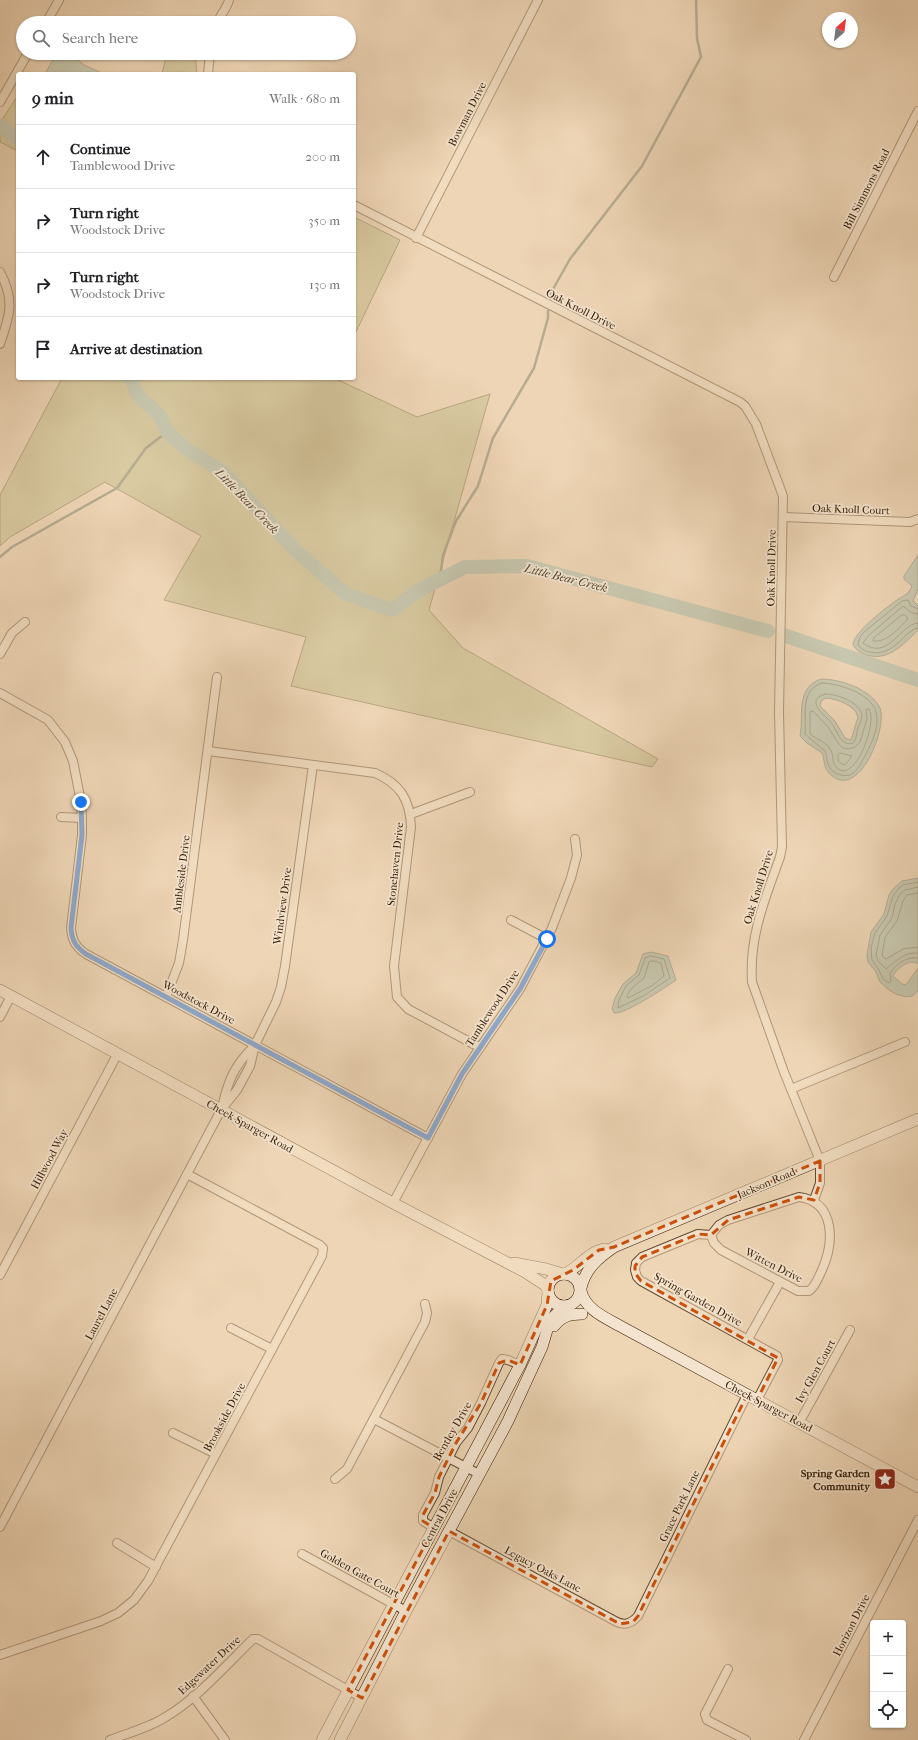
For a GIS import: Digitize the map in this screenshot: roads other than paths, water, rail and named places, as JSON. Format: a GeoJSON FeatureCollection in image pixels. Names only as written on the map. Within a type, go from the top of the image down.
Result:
{"type":"FeatureCollection","features":[{"type":"Feature","properties":{"kind":"main road","name":"Cheek-Sparger Road"},"geometry":{"type":"LineString","coordinates":[[0,990],[536,1279],[545,1285],[548,1291]]}},
{"type":"Feature","properties":{"kind":"main road","name":"Jackson Road"},"geometry":{"type":"LineString","coordinates":[[581,1289],[583,1278],[589,1267],[602,1255],[614,1247],[918,1119]]}},
{"type":"Feature","properties":{"kind":"main road","name":"Jackson Road"},"geometry":{"type":"LineString","coordinates":[[564,1274],[579,1265],[593,1253],[599,1250],[614,1247]]}},
{"type":"Feature","properties":{"kind":"main road","name":"Cheek-Sparger Road"},"geometry":{"type":"LineString","coordinates":[[501,1261],[546,1269],[564,1274]]}},
{"type":"Feature","properties":{"kind":"main road"},"geometry":{"type":"LineString","coordinates":[[564,1274],[574,1277],[581,1289],[580,1295],[574,1303],[565,1306],[555,1304],[548,1291],[551,1281],[558,1275],[564,1274]]}},
{"type":"Feature","properties":{"kind":"main road","name":"Cheek-Sparger Road"},"geometry":{"type":"LineString","coordinates":[[581,1289],[582,1298],[586,1304],[620,1326],[918,1487]]}},
{"type":"Feature","properties":{"kind":"main road","name":"Central Drive"},"geometry":{"type":"LineString","coordinates":[[322,1740],[520,1365],[548,1305],[548,1291]]}},
{"type":"Feature","properties":{"kind":"main road","name":"Cheek-Sparger Road"},"geometry":{"type":"LineString","coordinates":[[565,1306],[582,1314],[620,1326]]}},
{"type":"Feature","properties":{"kind":"main road","name":"Central Drive"},"geometry":{"type":"LineString","coordinates":[[340,1740],[406,1611],[508,1420],[542,1347],[550,1320],[565,1306]]}},
{"type":"Feature","properties":{"kind":"main road"},"geometry":{"type":"LineString","coordinates":[[542,1347],[551,1329],[558,1321],[571,1314],[582,1314]]}},
{"type":"Feature","properties":{"kind":"street"},"geometry":{"type":"LineString","coordinates":[[50,16],[59,0]]}},
{"type":"Feature","properties":{"kind":"street"},"geometry":{"type":"LineString","coordinates":[[220,16],[229,0]]}},
{"type":"Feature","properties":{"kind":"street","name":"Bowman Drive"},"geometry":{"type":"LineString","coordinates":[[416,238],[538,0]]}},
{"type":"Feature","properties":{"kind":"street"},"geometry":{"type":"LineString","coordinates":[[17,72],[24,60]]}},
{"type":"Feature","properties":{"kind":"street"},"geometry":{"type":"LineString","coordinates":[[208,72],[209,60]]}},
{"type":"Feature","properties":{"kind":"street"},"geometry":{"type":"LineString","coordinates":[[0,102],[16,74]]}},
{"type":"Feature","properties":{"kind":"street","name":"Bill Simmons Road"},"geometry":{"type":"LineString","coordinates":[[834,277],[918,110]]}},
{"type":"Feature","properties":{"kind":"street","name":"Oak Knoll Drive"},"geometry":{"type":"LineString","coordinates":[[356,206],[745,406],[756,424],[780,484],[783,496],[779,712],[782,847],[754,936],[751,966],[752,982],[791,1089],[820,1161]]}},
{"type":"Feature","properties":{"kind":"street"},"geometry":{"type":"LineString","coordinates":[[0,272],[2,280],[7,286],[10,310],[0,344]]}},
{"type":"Feature","properties":{"kind":"street","name":"Oak Knoll Court"},"geometry":{"type":"LineString","coordinates":[[783,517],[910,522],[918,519]]}},
{"type":"Feature","properties":{"kind":"street"},"geometry":{"type":"LineString","coordinates":[[0,654],[12,633],[25,622]]}},
{"type":"Feature","properties":{"kind":"street","name":"Ambleside Drive"},"geometry":{"type":"LineString","coordinates":[[166,997],[179,963],[183,940],[217,677]]}},
{"type":"Feature","properties":{"kind":"street","name":"Woodstock Drive"},"geometry":{"type":"LineString","coordinates":[[0,693],[48,720],[61,737],[73,761],[81,802],[82,818],[82,835],[71,928],[72,937],[76,947],[428,1138]]}},
{"type":"Feature","properties":{"kind":"street","name":"Stonehaven Drive"},"geometry":{"type":"LineString","coordinates":[[208,751],[374,773],[392,782],[403,794],[411,814],[411,827],[394,966],[397,997],[408,1009],[479,1047]]}},
{"type":"Feature","properties":{"kind":"street","name":"Windview Drive"},"geometry":{"type":"LineString","coordinates":[[221,1110],[237,1090],[250,1066],[255,1045],[276,1002],[285,966],[313,765]]}},
{"type":"Feature","properties":{"kind":"street"},"geometry":{"type":"LineString","coordinates":[[411,814],[470,792]]}},
{"type":"Feature","properties":{"kind":"street"},"geometry":{"type":"LineString","coordinates":[[61,817],[82,818]]}},
{"type":"Feature","properties":{"kind":"street","name":"Tamblewood Drive"},"geometry":{"type":"LineString","coordinates":[[393,1203],[462,1074],[520,989],[547,939],[561,907],[571,878],[577,854],[575,839]]}},
{"type":"Feature","properties":{"kind":"street"},"geometry":{"type":"LineString","coordinates":[[511,920],[547,939]]}},
{"type":"Feature","properties":{"kind":"street"},"geometry":{"type":"LineString","coordinates":[[0,1017],[11,996]]}},
{"type":"Feature","properties":{"kind":"street"},"geometry":{"type":"LineString","coordinates":[[791,1089],[905,1042]]}},
{"type":"Feature","properties":{"kind":"street","name":"Hillwood Way"},"geometry":{"type":"LineString","coordinates":[[0,1275],[118,1053]]}},
{"type":"Feature","properties":{"kind":"street","name":"Laurel Lane"},"geometry":{"type":"LineString","coordinates":[[0,1527],[221,1110]]}},
{"type":"Feature","properties":{"kind":"street"},"geometry":{"type":"LineString","coordinates":[[711,1236],[719,1225],[728,1220],[799,1197],[814,1200],[820,1183],[820,1161]]}},
{"type":"Feature","properties":{"kind":"street","name":"Brookside Drive"},"geometry":{"type":"LineString","coordinates":[[0,1655],[101,1621],[118,1613],[134,1600],[156,1567],[322,1256],[323,1248],[320,1245],[187,1174]]}},
{"type":"Feature","properties":{"kind":"street","name":"Witten Drive"},"geometry":{"type":"LineString","coordinates":[[711,1236],[714,1243],[721,1250],[798,1291],[809,1291],[816,1284],[826,1262],[830,1246],[828,1224],[823,1209],[814,1200]]}},
{"type":"Feature","properties":{"kind":"street","name":"Spring Garden Drive"},"geometry":{"type":"LineString","coordinates":[[711,1236],[698,1234],[642,1257],[635,1266],[635,1273],[641,1280],[775,1354],[778,1358],[752,1397]]}},
{"type":"Feature","properties":{"kind":"street"},"geometry":{"type":"LineString","coordinates":[[748,1339],[780,1282]]}},
{"type":"Feature","properties":{"kind":"street"},"geometry":{"type":"LineString","coordinates":[[336,1479],[347,1470],[425,1322],[427,1313],[425,1304]]}},
{"type":"Feature","properties":{"kind":"street"},"geometry":{"type":"LineString","coordinates":[[231,1328],[272,1349]]}},
{"type":"Feature","properties":{"kind":"street","name":"Ivy Glen Court"},"geometry":{"type":"LineString","coordinates":[[799,1423],[850,1330]]}},
{"type":"Feature","properties":{"kind":"street","name":"Bentley Drive"},"geometry":{"type":"LineString","coordinates":[[434,1528],[423,1521],[423,1515],[436,1493],[439,1477],[448,1458],[478,1410],[499,1362],[502,1359],[520,1365]]}},
{"type":"Feature","properties":{"kind":"street","name":"Grace Park Lane"},"geometry":{"type":"LineString","coordinates":[[627,1624],[633,1622],[638,1616],[752,1397]]}},
{"type":"Feature","properties":{"kind":"street"},"geometry":{"type":"LineString","coordinates":[[374,1419],[479,1474]]}},
{"type":"Feature","properties":{"kind":"street"},"geometry":{"type":"LineString","coordinates":[[173,1433],[216,1454]]}},
{"type":"Feature","properties":{"kind":"street","name":"Horizon Drive"},"geometry":{"type":"LineString","coordinates":[[804,1740],[918,1520]]}},
{"type":"Feature","properties":{"kind":"street","name":"Legacy Oaks Lane"},"geometry":{"type":"LineString","coordinates":[[449,1532],[614,1621],[620,1624],[627,1624]]}},
{"type":"Feature","properties":{"kind":"street"},"geometry":{"type":"LineString","coordinates":[[117,1544],[156,1567]]}},
{"type":"Feature","properties":{"kind":"street","name":"Golden Gate Court"},"geometry":{"type":"LineString","coordinates":[[302,1554],[406,1611]]}},
{"type":"Feature","properties":{"kind":"street","name":"Edgewater Drive"},"geometry":{"type":"LineString","coordinates":[[110,1740],[164,1718],[193,1696],[253,1639],[258,1639],[362,1698]]}},
{"type":"Feature","properties":{"kind":"street"},"geometry":{"type":"LineString","coordinates":[[728,1669],[705,1714],[705,1717],[707,1720],[746,1740]]}},
{"type":"Feature","properties":{"kind":"street"},"geometry":{"type":"LineString","coordinates":[[193,1696],[225,1740]]}},
{"type":"Feature","properties":{"kind":"water"},"geometry":{"type":"Polygon","coordinates":[[[78,60],[84,65],[100,72],[46,72],[52,61],[78,60]]]}},
{"type":"Feature","properties":{"kind":"water"},"geometry":{"type":"Polygon","coordinates":[[[918,555],[918,589],[913,601],[918,606],[918,630],[896,650],[889,654],[882,656],[867,655],[857,650],[853,644],[865,626],[909,592],[912,586],[904,579],[904,576],[918,555]]]}},
{"type":"Feature","properties":{"kind":"water"},"geometry":{"type":"Polygon","coordinates":[[[821,679],[829,679],[846,683],[870,695],[880,708],[881,718],[875,746],[868,760],[860,771],[850,779],[840,780],[829,773],[825,766],[822,753],[807,743],[800,736],[802,703],[807,689],[813,683],[821,679]],[[826,698],[821,701],[820,706],[835,721],[845,738],[851,740],[858,717],[856,713],[845,703],[826,698]]]}},
{"type":"Feature","properties":{"kind":"water"},"geometry":{"type":"Polygon","coordinates":[[[918,878],[918,964],[915,962],[908,963],[897,970],[893,976],[902,984],[906,985],[918,968],[918,991],[912,996],[906,997],[889,990],[880,982],[876,972],[868,962],[867,955],[871,932],[884,914],[889,895],[902,881],[918,878]]]}},
{"type":"Feature","properties":{"kind":"water"},"geometry":{"type":"Polygon","coordinates":[[[651,952],[668,956],[676,980],[655,994],[626,1010],[614,1013],[612,1009],[615,998],[623,984],[636,973],[643,954],[651,952]]]}},
{"type":"Feature","properties":{"kind":"waterway"},"geometry":{"type":"LineString","coordinates":[[548,298],[570,259],[642,166],[701,57],[697,38],[696,0]]}},
{"type":"Feature","properties":{"kind":"waterway","name":"Little Bear Creek"},"geometry":{"type":"LineString","coordinates":[[0,126],[16,137]]}},
{"type":"Feature","properties":{"kind":"waterway"},"geometry":{"type":"LineString","coordinates":[[440,580],[443,555],[456,521],[478,486],[493,438],[534,368],[548,318],[548,311]]}},
{"type":"Feature","properties":{"kind":"waterway","name":"Little Bear Creek"},"geometry":{"type":"LineString","coordinates":[[132,380],[137,394],[161,417],[167,432],[188,450],[223,472],[293,548],[346,594],[392,610],[421,589],[465,567],[527,566],[768,631]]}},
{"type":"Feature","properties":{"kind":"waterway"},"geometry":{"type":"LineString","coordinates":[[0,557],[12,547],[117,488],[146,448],[167,432]]}},
{"type":"Feature","properties":{"kind":"waterway","name":"Little Bear Creek"},"geometry":{"type":"LineString","coordinates":[[783,635],[918,680]]}},
{"type":"Feature","properties":{"kind":"place","name":"Spring Garden Community"},"geometry":{"type":"Point","coordinates":[885,1479]}}]}
